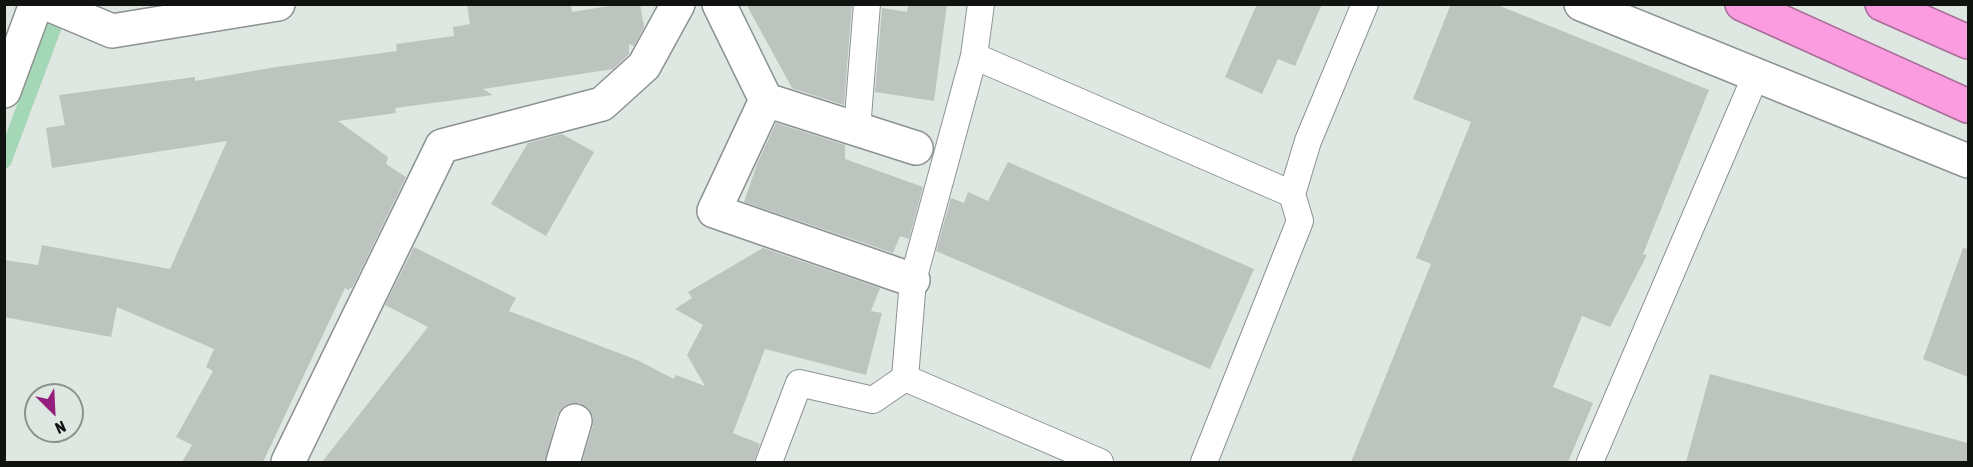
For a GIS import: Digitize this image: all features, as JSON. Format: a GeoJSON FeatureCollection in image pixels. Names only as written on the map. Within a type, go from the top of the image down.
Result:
{"type":"FeatureCollection","features":[{"type":"Feature","properties":{"kind":"highway"},"geometry":{"type":"LineString","coordinates":[[1742,4],[1968,106]]}},
{"type":"Feature","properties":{"kind":"highway"},"geometry":{"type":"LineString","coordinates":[[1882,4],[1968,42]]}},
{"type":"Feature","properties":{"kind":"street"},"geometry":{"type":"LineString","coordinates":[[4,92],[36,4]]}},
{"type":"Feature","properties":{"kind":"street"},"geometry":{"type":"LineString","coordinates":[[48,4],[112,31],[279,4]]}},
{"type":"Feature","properties":{"kind":"street"},"geometry":{"type":"LineString","coordinates":[[288,462],[442,146],[602,104],[644,66],[678,4]]}},
{"type":"Feature","properties":{"kind":"street"},"geometry":{"type":"LineString","coordinates":[[719,4],[766,100],[916,148]]}},
{"type":"Feature","properties":{"kind":"street"},"geometry":{"type":"LineString","coordinates":[[1581,4],[1968,161]]}},
{"type":"Feature","properties":{"kind":"street"},"geometry":{"type":"LineString","coordinates":[[766,100],[714,211],[913,280]]}},
{"type":"Feature","properties":{"kind":"street"},"geometry":{"type":"LineString","coordinates":[[563,462],[575,421]]}},
{"type":"Feature","properties":{"kind":"lane"},"geometry":{"type":"LineString","coordinates":[[857,129],[867,4]]}},
{"type":"Feature","properties":{"kind":"lane"},"geometry":{"type":"LineString","coordinates":[[905,378],[913,280],[974,56],[981,4]]}},
{"type":"Feature","properties":{"kind":"lane"},"geometry":{"type":"LineString","coordinates":[[1204,462],[1300,221],[1292,194],[1308,141],[1365,4]]}},
{"type":"Feature","properties":{"kind":"lane"},"geometry":{"type":"LineString","coordinates":[[974,56],[1292,194]]}},
{"type":"Feature","properties":{"kind":"lane"},"geometry":{"type":"LineString","coordinates":[[1590,462],[1756,75]]}},
{"type":"Feature","properties":{"kind":"lane"},"geometry":{"type":"LineString","coordinates":[[769,462],[799,383],[873,400],[905,378]]}},
{"type":"Feature","properties":{"kind":"lane"},"geometry":{"type":"LineString","coordinates":[[905,378],[1100,462]]}},
{"type":"Feature","properties":{"kind":"building"},"geometry":{"type":"Polygon","coordinates":[[[467,4],[571,4],[572,12],[621,4],[640,4],[644,27],[634,46],[629,44],[629,54],[613,69],[483,89],[493,95],[395,108],[396,113],[338,121],[388,157],[386,164],[406,177],[352,288],[349,290],[345,288],[263,462],[182,462],[192,445],[176,437],[213,371],[206,367],[214,349],[117,307],[111,337],[4,317],[4,260],[38,265],[42,245],[170,269],[227,141],[52,168],[46,128],[65,125],[59,95],[195,77],[195,81],[276,67],[397,51],[396,44],[454,36],[453,27],[470,24],[467,4]]]}},
{"type":"Feature","properties":{"kind":"building"},"geometry":{"type":"Polygon","coordinates":[[[746,4],[852,4],[844,105],[791,88],[746,4]]]}},
{"type":"Feature","properties":{"kind":"building"},"geometry":{"type":"Polygon","coordinates":[[[908,4],[947,4],[934,101],[875,92],[882,8],[907,12],[908,4]]]}},
{"type":"Feature","properties":{"kind":"building"},"geometry":{"type":"Polygon","coordinates":[[[1257,4],[1322,4],[1295,66],[1278,59],[1262,94],[1225,77],[1257,4]]]}},
{"type":"Feature","properties":{"kind":"building"},"geometry":{"type":"Polygon","coordinates":[[[1451,4],[1495,4],[1709,90],[1643,254],[1647,255],[1610,327],[1582,316],[1553,387],[1593,403],[1568,462],[1351,462],[1431,264],[1416,258],[1471,122],[1413,99],[1451,4]]]}},
{"type":"Feature","properties":{"kind":"building"},"geometry":{"type":"Polygon","coordinates":[[[776,123],[845,145],[845,159],[923,187],[909,239],[900,236],[893,253],[744,202],[757,164],[776,123]]]}},
{"type":"Feature","properties":{"kind":"building"},"geometry":{"type":"Polygon","coordinates":[[[562,134],[594,152],[546,236],[491,204],[528,143],[562,134]]]}},
{"type":"Feature","properties":{"kind":"building"},"geometry":{"type":"Polygon","coordinates":[[[1008,162],[1254,269],[1210,369],[936,251],[951,198],[964,203],[968,192],[988,201],[1008,162]]]}},
{"type":"Feature","properties":{"kind":"building"},"geometry":{"type":"Polygon","coordinates":[[[414,247],[516,298],[509,311],[637,360],[674,379],[676,375],[705,386],[687,355],[703,325],[675,309],[692,298],[688,292],[763,248],[880,288],[871,311],[882,313],[866,375],[765,349],[733,433],[760,444],[754,462],[582,462],[593,426],[593,417],[588,408],[580,403],[571,403],[563,407],[557,415],[545,462],[322,462],[428,327],[385,305],[414,247]]]}},
{"type":"Feature","properties":{"kind":"building"},"geometry":{"type":"Polygon","coordinates":[[[1963,248],[1968,249],[1968,377],[1923,359],[1963,248]]]}},
{"type":"Feature","properties":{"kind":"building"},"geometry":{"type":"Polygon","coordinates":[[[1710,374],[1968,443],[1968,462],[1686,462],[1710,374]]]}},
{"type":"Feature","properties":{"kind":"waterway"},"geometry":{"type":"LineString","coordinates":[[4,161],[62,6]]}}]}
